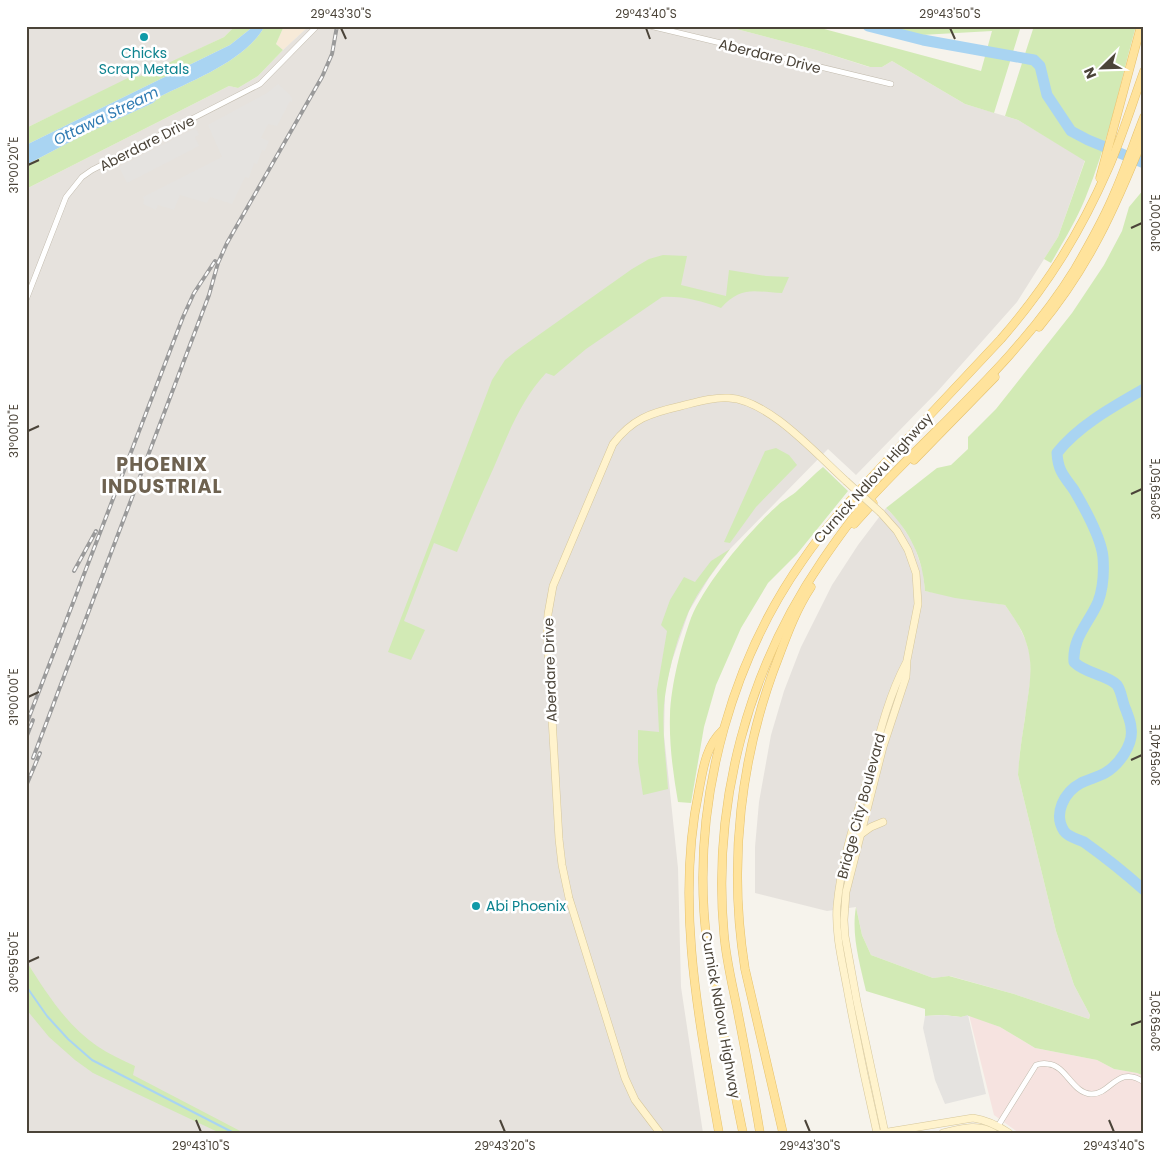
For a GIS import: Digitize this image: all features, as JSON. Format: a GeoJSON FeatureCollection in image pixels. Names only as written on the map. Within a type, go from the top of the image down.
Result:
{"type":"FeatureCollection","features":[{"type":"Feature","properties":{"kind":"main road"},"geometry":{"type":"LineString","coordinates":[[1106,167],[1141,26]]}},
{"type":"Feature","properties":{"kind":"main road"},"geometry":{"type":"LineString","coordinates":[[1106,167],[1144,72]]}},
{"type":"Feature","properties":{"kind":"main road","name":"Curnick Ndlovu Highway"},"geometry":{"type":"LineString","coordinates":[[760,1133],[727,956],[721,883],[723,833],[729,790],[745,724],[763,671],[789,614],[813,574],[861,508],[995,370],[1041,317],[1074,270],[1117,196],[1144,116]]}},
{"type":"Feature","properties":{"kind":"main road"},"geometry":{"type":"LineString","coordinates":[[1132,156],[1144,136]]}},
{"type":"Feature","properties":{"kind":"main road","name":"Curnick Ndlovu Highway"},"geometry":{"type":"LineString","coordinates":[[743,1133],[708,954],[703,900],[703,864],[707,811],[715,762],[724,728],[757,638],[780,594],[802,560],[831,523],[1025,312],[1057,268],[1070,245],[1098,190],[1106,167]]}},
{"type":"Feature","properties":{"kind":"main road"},"geometry":{"type":"LineString","coordinates":[[782,1133],[740,942],[737,870],[740,819],[751,746],[774,667],[788,631],[807,593],[849,531],[879,495],[967,407],[1045,320],[1071,285],[1099,239],[1117,196]]}},
{"type":"Feature","properties":{"kind":"main road"},"geometry":{"type":"LineString","coordinates":[[719,1133],[698,1008],[689,920],[688,872],[691,839],[704,766],[714,740],[724,728]]}},
{"type":"Feature","properties":{"kind":"main road"},"geometry":{"type":"LineString","coordinates":[[776,1106],[778,1133]]}},
{"type":"Feature","properties":{"kind":"street","name":"Aberdare Drive"},"geometry":{"type":"LineString","coordinates":[[26,300],[66,197],[82,178],[92,170],[260,84],[318,26]]}},
{"type":"Feature","properties":{"kind":"street","name":"Aberdare Drive"},"geometry":{"type":"LineString","coordinates":[[650,26],[891,84]]}},
{"type":"Feature","properties":{"kind":"street","name":"Aberdare Drive"},"geometry":{"type":"LineString","coordinates":[[660,1133],[635,1100],[625,1078],[569,898],[562,865],[558,839],[547,631],[553,586],[613,444],[630,425],[650,414],[715,398],[731,398],[744,401],[773,416],[846,481]]}},
{"type":"Feature","properties":{"kind":"street","name":"Bridge City Boulevard"},"geometry":{"type":"LineString","coordinates":[[846,481],[881,513],[902,539],[916,573],[918,604],[907,660],[846,892],[845,936],[853,1003],[877,1133]]}},
{"type":"Feature","properties":{"kind":"street","name":"Bridge City Boulevard"},"geometry":{"type":"LineString","coordinates":[[884,1133],[840,952],[837,908],[839,884],[845,859],[889,701],[902,676]]}},
{"type":"Feature","properties":{"kind":"street"},"geometry":{"type":"LineString","coordinates":[[860,835],[871,827],[883,822]]}},
{"type":"Feature","properties":{"kind":"street"},"geometry":{"type":"LineString","coordinates":[[996,1129],[1036,1065],[1049,1064],[1056,1067],[1079,1090],[1090,1094],[1098,1093],[1117,1080],[1127,1076],[1138,1078],[1144,1082]]}},
{"type":"Feature","properties":{"kind":"street"},"geometry":{"type":"LineString","coordinates":[[884,1133],[973,1118],[984,1119],[996,1129]]}},
{"type":"Feature","properties":{"kind":"street"},"geometry":{"type":"LineString","coordinates":[[943,1133],[978,1127],[1009,1133]]}},
{"type":"Feature","properties":{"kind":"shaded area"},"geometry":{"type":"Polygon","coordinates":[[[26,26],[235,26],[224,37],[138,78],[136,75],[26,128],[26,26]]]}},
{"type":"Feature","properties":{"kind":"shaded area"},"geometry":{"type":"Polygon","coordinates":[[[284,26],[309,26],[283,50],[276,44],[284,26]]]}},
{"type":"Feature","properties":{"kind":"shaded area"},"geometry":{"type":"Polygon","coordinates":[[[309,26],[725,26],[816,50],[869,67],[882,67],[892,61],[965,104],[1018,120],[1085,160],[1058,237],[1017,302],[937,392],[856,475],[828,449],[730,549],[709,578],[689,611],[672,661],[665,690],[664,735],[678,868],[681,987],[703,1133],[26,1133],[26,189],[229,86],[238,88],[258,76],[309,26]]]}},
{"type":"Feature","properties":{"kind":"shaded area"},"geometry":{"type":"Polygon","coordinates":[[[278,84],[289,94],[292,102],[290,101],[277,126],[268,124],[261,138],[269,141],[265,151],[262,150],[257,164],[254,163],[249,178],[245,177],[232,204],[210,197],[207,203],[180,195],[174,210],[158,205],[156,210],[143,204],[143,197],[222,157],[208,125],[267,93],[278,84]]]}},
{"type":"Feature","properties":{"kind":"shaded area"},"geometry":{"type":"Polygon","coordinates":[[[196,128],[199,135],[195,137],[199,146],[127,183],[119,167],[196,128]]]}},
{"type":"Feature","properties":{"kind":"shaded area"},"geometry":{"type":"Polygon","coordinates":[[[886,508],[899,521],[914,545],[923,572],[925,591],[1005,605],[1017,622],[1026,641],[1030,655],[1031,676],[1018,775],[1056,931],[1074,985],[1090,1015],[1089,1019],[1014,994],[950,976],[933,978],[871,955],[862,935],[856,907],[827,911],[755,893],[755,847],[759,802],[771,735],[784,691],[801,647],[832,585],[858,545],[886,508]]]}},
{"type":"Feature","properties":{"kind":"shaded area"},"geometry":{"type":"Polygon","coordinates":[[[968,1015],[986,1094],[945,1104],[935,1080],[923,1028],[925,1016],[961,1017],[968,1015]]]}},
{"type":"Feature","properties":{"kind":"shaded area"},"geometry":{"type":"Polygon","coordinates":[[[969,1015],[1000,1027],[1035,1048],[1097,1060],[1114,1069],[1144,1076],[1144,1133],[1019,1133],[994,1115],[969,1015]]]}},
{"type":"Feature","properties":{"kind":"green space"},"geometry":{"type":"Polygon","coordinates":[[[235,26],[254,26],[230,45],[26,145],[26,128],[136,74],[138,77],[224,37],[235,26]]]}},
{"type":"Feature","properties":{"kind":"green space"},"geometry":{"type":"Polygon","coordinates":[[[265,26],[284,26],[276,44],[283,50],[258,76],[238,88],[229,86],[26,189],[26,165],[87,133],[153,103],[159,97],[217,68],[245,49],[265,26]]]}},
{"type":"Feature","properties":{"kind":"green space"},"geometry":{"type":"Polygon","coordinates":[[[725,26],[813,26],[981,71],[992,31],[921,35],[886,26],[1021,26],[994,113],[965,104],[892,61],[882,67],[870,67],[816,50],[725,26]]]}},
{"type":"Feature","properties":{"kind":"green space"},"geometry":{"type":"Polygon","coordinates":[[[1034,26],[1136,26],[1107,135],[1093,178],[1078,215],[1051,263],[1044,259],[1058,237],[1085,161],[1018,120],[1005,116],[1034,26]]]}},
{"type":"Feature","properties":{"kind":"green space"},"geometry":{"type":"Polygon","coordinates":[[[1144,189],[1144,1076],[1114,1069],[1097,1060],[1035,1048],[1000,1027],[969,1016],[925,1016],[925,1009],[866,991],[857,949],[855,918],[856,907],[862,935],[871,955],[933,978],[949,976],[1014,994],[1089,1019],[1090,1015],[1074,985],[1056,931],[1018,775],[1030,670],[1029,651],[1024,637],[1005,605],[955,598],[925,591],[924,579],[914,546],[902,526],[886,508],[937,468],[951,465],[968,449],[968,437],[996,409],[1072,313],[1104,265],[1122,231],[1129,207],[1144,189]]]}},
{"type":"Feature","properties":{"kind":"green space"},"geometry":{"type":"Polygon","coordinates":[[[663,255],[687,256],[681,285],[726,296],[729,270],[766,276],[789,277],[782,293],[756,291],[742,293],[735,296],[721,308],[677,297],[662,297],[586,349],[554,376],[546,373],[529,394],[516,418],[457,552],[434,543],[404,621],[425,630],[411,660],[388,652],[492,380],[505,360],[632,269],[649,259],[663,255]]]}},
{"type":"Feature","properties":{"kind":"green space"},"geometry":{"type":"Polygon","coordinates":[[[776,448],[789,455],[797,465],[756,507],[730,543],[724,542],[765,451],[776,448]]]}},
{"type":"Feature","properties":{"kind":"green space"},"geometry":{"type":"Polygon","coordinates":[[[823,467],[848,491],[797,554],[768,583],[741,628],[716,685],[704,727],[691,803],[678,802],[671,748],[671,703],[677,666],[691,618],[706,589],[741,543],[777,506],[796,492],[823,467]]]}},
{"type":"Feature","properties":{"kind":"green space"},"geometry":{"type":"Polygon","coordinates":[[[730,549],[692,604],[672,660],[664,702],[664,739],[668,789],[643,795],[638,762],[638,730],[659,732],[657,690],[667,631],[661,625],[670,600],[684,577],[695,582],[711,561],[730,549]]]}},
{"type":"Feature","properties":{"kind":"green space"},"geometry":{"type":"Polygon","coordinates":[[[26,961],[57,1007],[86,1038],[116,1057],[135,1066],[133,1075],[244,1133],[220,1133],[93,1073],[75,1060],[49,1037],[26,1009],[26,961]]]}},
{"type":"Feature","properties":{"kind":"water","name":"Ottawa Stream"},"geometry":{"type":"Polygon","coordinates":[[[254,26],[265,26],[245,49],[232,59],[159,97],[153,103],[87,133],[26,165],[26,145],[230,45],[254,26]]]}},
{"type":"Feature","properties":{"kind":"waterway"},"geometry":{"type":"LineString","coordinates":[[868,26],[923,40],[1034,60],[1040,66],[1047,95],[1071,131],[1144,163]]}},
{"type":"Feature","properties":{"kind":"waterway"},"geometry":{"type":"LineString","coordinates":[[1144,389],[1086,425],[1057,453],[1062,473],[1074,490],[1096,531],[1103,557],[1103,580],[1100,597],[1078,638],[1074,662],[1117,685],[1131,726],[1128,747],[1115,765],[1105,773],[1081,783],[1065,798],[1060,811],[1061,824],[1068,835],[1084,842],[1144,890]]}},
{"type":"Feature","properties":{"kind":"waterway"},"geometry":{"type":"LineString","coordinates":[[26,986],[47,1016],[68,1039],[92,1060],[234,1133]]}},
{"type":"Feature","properties":{"kind":"railway"},"geometry":{"type":"LineString","coordinates":[[33,758],[209,295],[218,263],[227,243],[322,77],[332,54],[337,26]]}},
{"type":"Feature","properties":{"kind":"railway"},"geometry":{"type":"LineString","coordinates":[[26,725],[183,317],[194,293],[215,261]]}},
{"type":"Feature","properties":{"kind":"railway"},"geometry":{"type":"LineString","coordinates":[[74,571],[96,531]]}},
{"type":"Feature","properties":{"kind":"railway"},"geometry":{"type":"LineString","coordinates":[[26,738],[33,720]]}},
{"type":"Feature","properties":{"kind":"railway"},"geometry":{"type":"LineString","coordinates":[[26,786],[40,753]]}},
{"type":"Feature","properties":{"kind":"place","name":"Chicks Scrap Metals"},"geometry":{"type":"Point","coordinates":[144,37]}},
{"type":"Feature","properties":{"kind":"place","name":"Abi Phoenix"},"geometry":{"type":"Point","coordinates":[476,906]}},
{"type":"Feature","properties":{"kind":"district","name":"PHOENIX INDUSTRIAL"},"geometry":{"type":"Point","coordinates":[162,475]}}]}
